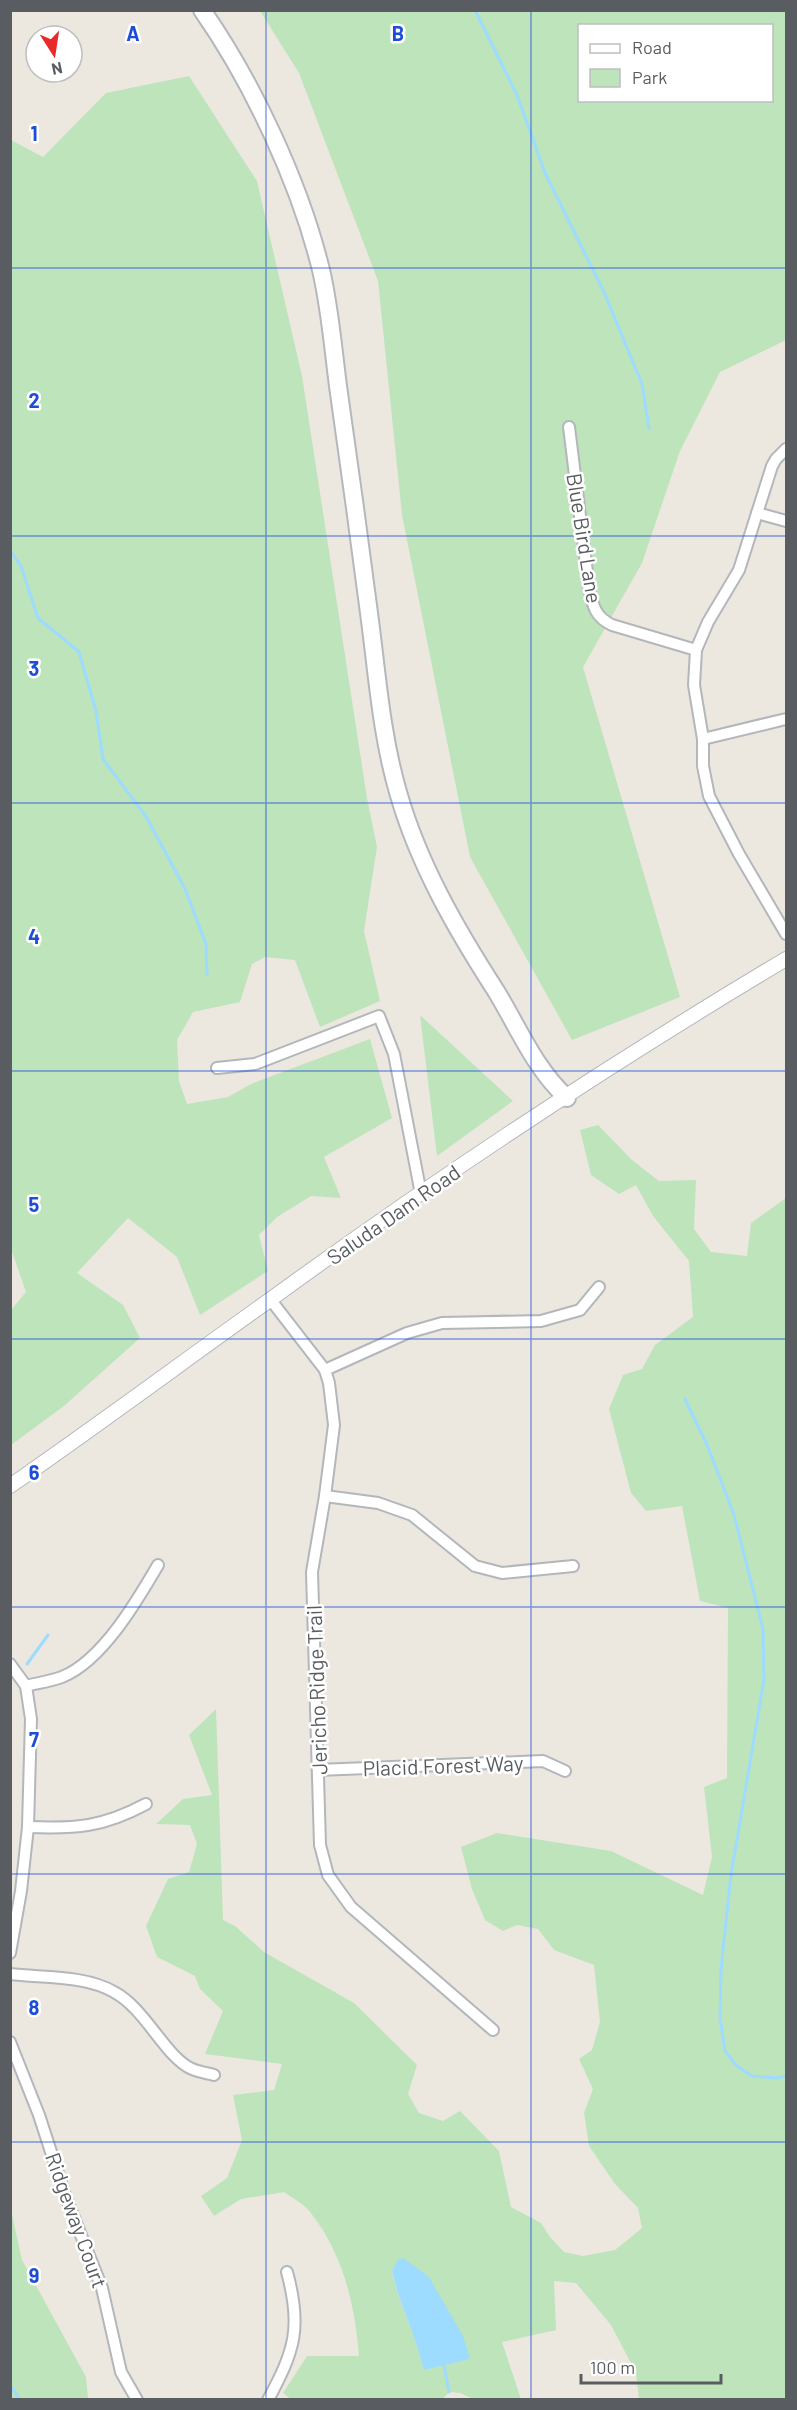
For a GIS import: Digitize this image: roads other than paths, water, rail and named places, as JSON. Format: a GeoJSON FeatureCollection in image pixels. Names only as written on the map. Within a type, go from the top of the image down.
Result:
{"type":"FeatureCollection","features":[{"type":"Feature","properties":{"kind":"main road"},"geometry":{"type":"LineString","coordinates":[[202,10],[230,51],[266,122],[298,198],[320,269],[346,442],[379,703],[397,790],[413,839],[474,957],[501,999],[521,1021],[559,1073],[567,1098]]}},
{"type":"Feature","properties":{"kind":"street","name":"Blue Bird Lane"},"geometry":{"type":"LineString","coordinates":[[569,427],[589,588],[594,611],[603,621],[612,625],[696,650]]}},
{"type":"Feature","properties":{"kind":"street"},"geometry":{"type":"LineString","coordinates":[[786,449],[772,466],[739,570],[708,622],[696,650],[694,685],[703,739],[703,766],[710,796],[739,854],[786,934]]}},
{"type":"Feature","properties":{"kind":"street"},"geometry":{"type":"LineString","coordinates":[[757,513],[786,520]]}},
{"type":"Feature","properties":{"kind":"street"},"geometry":{"type":"LineString","coordinates":[[703,739],[786,718]]}},
{"type":"Feature","properties":{"kind":"street","name":"Saluda Dam Road"},"geometry":{"type":"LineString","coordinates":[[10,1486],[270,1299],[421,1194],[718,1000],[786,959]]}},
{"type":"Feature","properties":{"kind":"street"},"geometry":{"type":"LineString","coordinates":[[217,1068],[255,1064],[378,1016],[394,1054],[421,1194]]}},
{"type":"Feature","properties":{"kind":"street"},"geometry":{"type":"LineString","coordinates":[[325,1370],[407,1333],[442,1323],[541,1322],[580,1310],[599,1287]]}},
{"type":"Feature","properties":{"kind":"street","name":"Jericho Ridge Trail"},"geometry":{"type":"LineString","coordinates":[[270,1299],[325,1370],[329,1383],[334,1425],[312,1572],[320,1845],[328,1875],[351,1907],[493,2030]]}},
{"type":"Feature","properties":{"kind":"street"},"geometry":{"type":"LineString","coordinates":[[325,1496],[378,1503],[412,1515],[475,1566],[502,1573],[573,1566]]}},
{"type":"Feature","properties":{"kind":"street"},"geometry":{"type":"LineString","coordinates":[[26,1686],[63,1676],[86,1661],[124,1618],[158,1565]]}},
{"type":"Feature","properties":{"kind":"street"},"geometry":{"type":"LineString","coordinates":[[10,1664],[26,1686],[31,1719],[28,1827],[21,1891],[10,1953]]}},
{"type":"Feature","properties":{"kind":"street","name":"Placid Forest Way"},"geometry":{"type":"LineString","coordinates":[[318,1770],[543,1761],[565,1771]]}},
{"type":"Feature","properties":{"kind":"street"},"geometry":{"type":"LineString","coordinates":[[28,1827],[82,1827],[102,1824],[122,1817],[146,1804]]}},
{"type":"Feature","properties":{"kind":"street"},"geometry":{"type":"LineString","coordinates":[[10,1974],[84,1982],[112,1990],[123,1997],[146,2020],[183,2063],[190,2068],[214,2075]]}},
{"type":"Feature","properties":{"kind":"street","name":"Ridgeway Court"},"geometry":{"type":"LineString","coordinates":[[10,2042],[45,2131],[65,2195],[102,2288],[121,2372],[137,2400]]}},
{"type":"Feature","properties":{"kind":"street"},"geometry":{"type":"LineString","coordinates":[[268,2400],[285,2366],[294,2338],[295,2311],[286,2271]]}},
{"type":"Feature","properties":{"kind":"water"},"geometry":{"type":"Polygon","coordinates":[[[403,2258],[429,2277],[463,2336],[470,2359],[425,2370],[423,2368],[392,2271],[398,2260],[403,2258]]]}},
{"type":"Feature","properties":{"kind":"waterway"},"geometry":{"type":"LineString","coordinates":[[475,10],[517,95],[545,173],[604,292],[642,384],[649,428]]}},
{"type":"Feature","properties":{"kind":"waterway"},"geometry":{"type":"LineString","coordinates":[[10,551],[21,566],[38,618],[79,652],[96,711],[103,759],[147,818],[185,889],[206,944],[207,975]]}},
{"type":"Feature","properties":{"kind":"waterway"},"geometry":{"type":"LineString","coordinates":[[685,1399],[708,1447],[734,1515],[763,1629],[764,1680],[731,1875],[721,1969],[720,2018],[725,2051],[737,2066],[752,2076],[777,2078],[786,2076]]}},
{"type":"Feature","properties":{"kind":"waterway"},"geometry":{"type":"LineString","coordinates":[[27,1664],[48,1635]]}},
{"type":"Feature","properties":{"kind":"waterway"},"geometry":{"type":"LineString","coordinates":[[444,2365],[449,2392]]}},
{"type":"Feature","properties":{"kind":"waterway"},"geometry":{"type":"LineString","coordinates":[[10,2385],[20,2400]]}}]}
